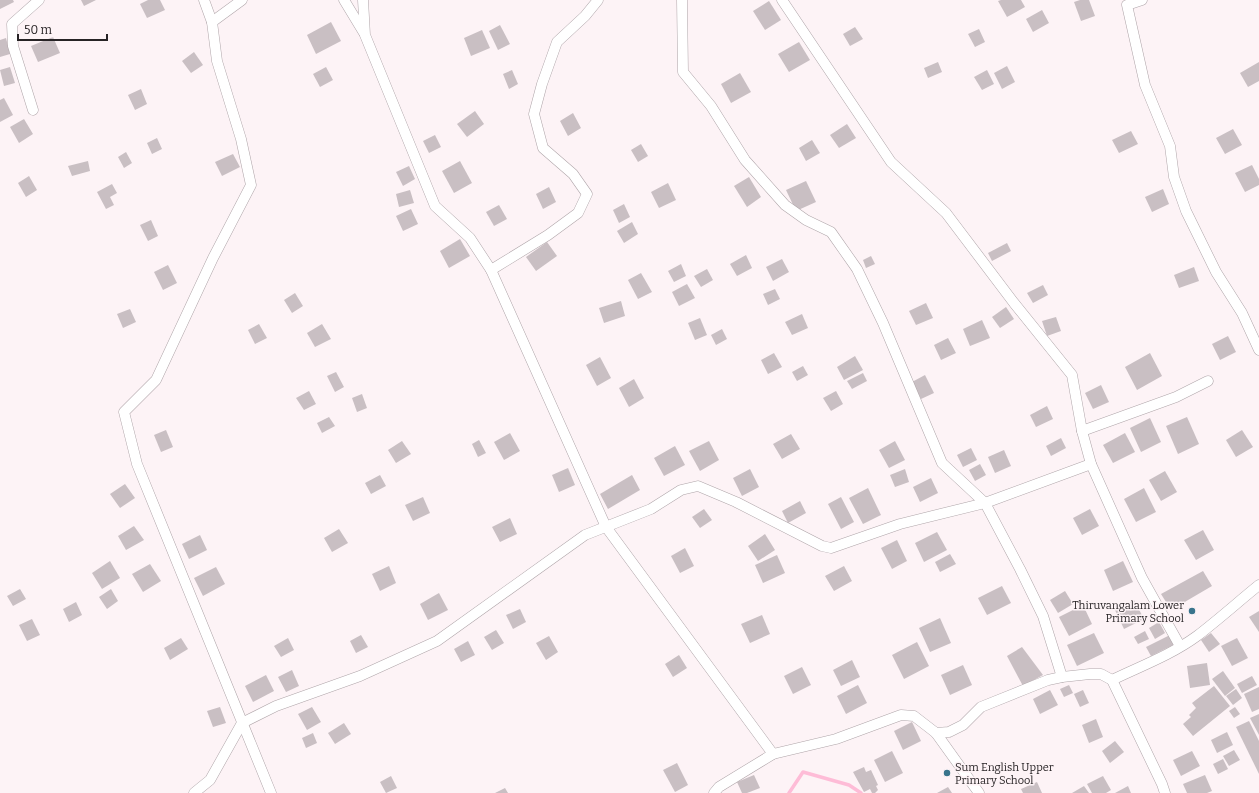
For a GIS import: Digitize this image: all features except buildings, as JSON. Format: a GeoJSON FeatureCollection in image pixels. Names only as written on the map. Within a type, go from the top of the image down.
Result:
{"type":"FeatureCollection","features":[{"type":"Feature","properties":{"kind":"street"},"geometry":{"type":"LineString","coordinates":[[33,110],[13,46],[12,24],[39,0]]}},
{"type":"Feature","properties":{"kind":"street"},"geometry":{"type":"LineString","coordinates":[[204,0],[212,22],[217,61],[241,139],[250,185],[213,258],[156,380],[124,412],[140,472],[271,793]]}},
{"type":"Feature","properties":{"kind":"street"},"geometry":{"type":"LineString","coordinates":[[212,22],[242,0]]}},
{"type":"Feature","properties":{"kind":"street"},"geometry":{"type":"LineString","coordinates":[[344,0],[365,35],[435,206],[470,238],[491,270],[606,527],[773,754]]}},
{"type":"Feature","properties":{"kind":"street"},"geometry":{"type":"LineString","coordinates":[[363,0],[365,35]]}},
{"type":"Feature","properties":{"kind":"street"},"geometry":{"type":"LineString","coordinates":[[491,270],[548,235],[578,213],[587,194],[573,174],[543,148],[534,114],[542,84],[557,42],[585,16],[598,0]]}},
{"type":"Feature","properties":{"kind":"street"},"geometry":{"type":"LineString","coordinates":[[682,0],[683,72],[711,106],[745,160],[785,205],[806,220],[831,232],[857,269],[883,323],[942,463],[985,503],[1043,616],[1062,677]]}},
{"type":"Feature","properties":{"kind":"street"},"geometry":{"type":"LineString","coordinates":[[782,0],[890,162],[946,213],[1014,304],[1072,375],[1082,431],[1091,464],[1142,578],[1180,646]]}},
{"type":"Feature","properties":{"kind":"street"},"geometry":{"type":"LineString","coordinates":[[1142,0],[1127,5],[1145,85],[1170,146],[1174,177],[1186,211],[1216,272],[1242,313],[1259,350]]}},
{"type":"Feature","properties":{"kind":"street"},"geometry":{"type":"LineString","coordinates":[[1082,431],[1176,397],[1208,381]]}},
{"type":"Feature","properties":{"kind":"street"},"geometry":{"type":"LineString","coordinates":[[194,793],[210,780],[242,723],[276,706],[360,676],[437,641],[585,535],[651,509],[680,490],[698,486],[736,502],[822,546],[831,548],[900,524],[985,503],[1091,464]]}},
{"type":"Feature","properties":{"kind":"street"},"geometry":{"type":"LineString","coordinates":[[1112,680],[1158,660],[1197,636],[1259,585]]}},
{"type":"Feature","properties":{"kind":"street"},"geometry":{"type":"LineString","coordinates":[[936,733],[949,732],[963,725],[981,707],[1048,680],[1062,677],[1101,674],[1112,680],[1165,793]]}},
{"type":"Feature","properties":{"kind":"street"},"geometry":{"type":"LineString","coordinates":[[714,793],[719,787],[773,754],[836,739],[901,715],[914,716],[936,733],[979,793]]}},
{"type":"Feature","properties":{"kind":"waterway"},"geometry":{"type":"LineString","coordinates":[[789,793],[803,772],[849,785],[861,793]]}},
{"type":"Feature","properties":{"kind":"place","name":"Thiruvangalam Lower Primary School"},"geometry":{"type":"Point","coordinates":[1192,611]}},
{"type":"Feature","properties":{"kind":"place","name":"Sum English Upper Primary School"},"geometry":{"type":"Point","coordinates":[947,773]}}]}
